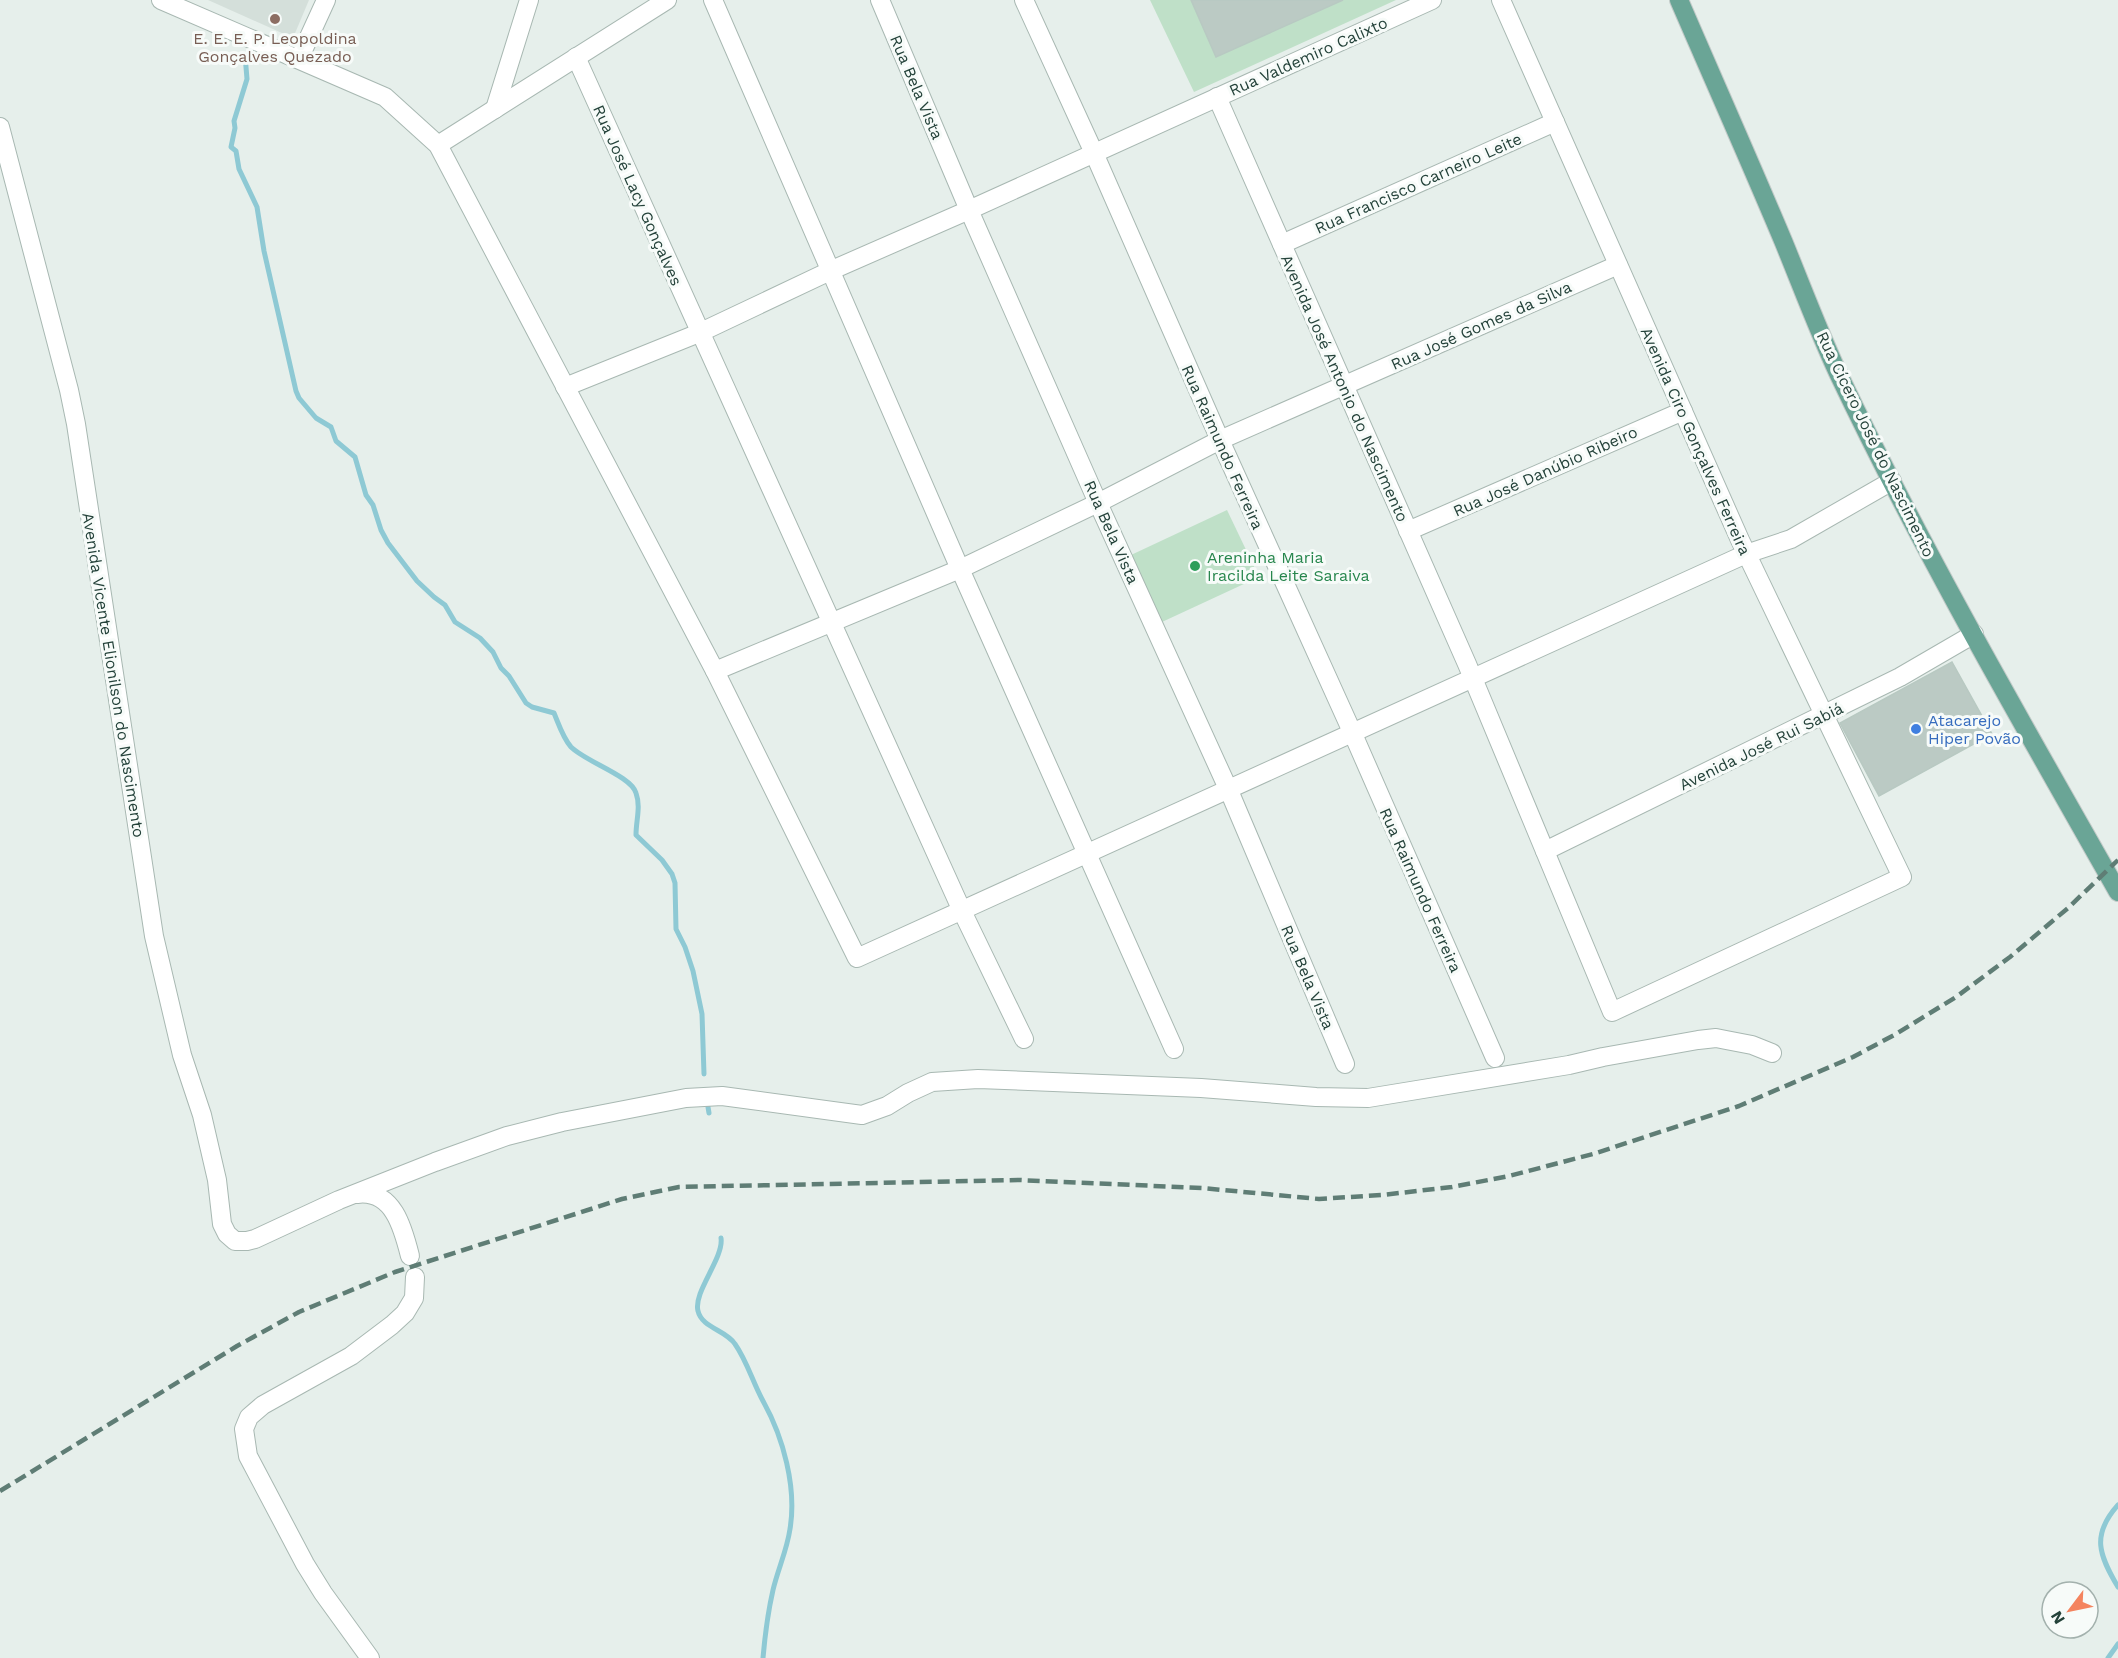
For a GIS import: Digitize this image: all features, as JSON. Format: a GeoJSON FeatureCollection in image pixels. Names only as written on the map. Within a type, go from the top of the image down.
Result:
{"type":"FeatureCollection","features":[{"type":"Feature","properties":{"kind":"main road","name":"Rua Cícero José do Nascimento"},"geometry":{"type":"LineString","coordinates":[[1679,0],[1784,243],[1819,331],[1852,402],[1974,634],[2118,892]]}},
{"type":"Feature","properties":{"kind":"street"},"geometry":{"type":"LineString","coordinates":[[161,0],[385,97],[438,145],[715,671],[857,958],[1746,554],[1791,539],[1892,481]]}},
{"type":"Feature","properties":{"kind":"street"},"geometry":{"type":"LineString","coordinates":[[299,59],[326,0]]}},
{"type":"Feature","properties":{"kind":"street"},"geometry":{"type":"LineString","coordinates":[[495,109],[529,0]]}},
{"type":"Feature","properties":{"kind":"street"},"geometry":{"type":"LineString","coordinates":[[438,145],[667,0]]}},
{"type":"Feature","properties":{"kind":"street"},"geometry":{"type":"LineString","coordinates":[[713,0],[960,569],[1174,1049]]}},
{"type":"Feature","properties":{"kind":"street","name":"Rua Bela Vista"},"geometry":{"type":"LineString","coordinates":[[880,0],[969,210],[1098,503],[1229,790],[1345,1064]]}},
{"type":"Feature","properties":{"kind":"street","name":"Rua Raimundo Ferreira"},"geometry":{"type":"LineString","coordinates":[[1024,0],[1353,734],[1495,1058]]}},
{"type":"Feature","properties":{"kind":"street","name":"Rua Valdemiro Calixto"},"geometry":{"type":"LineString","coordinates":[[565,387],[699,333],[832,270],[1432,0]]}},
{"type":"Feature","properties":{"kind":"street","name":"Avenida Ciro Gonçalves Ferreira"},"geometry":{"type":"LineString","coordinates":[[1502,0],[1746,554],[1902,877]]}},
{"type":"Feature","properties":{"kind":"street","name":"Rua José Lacy Gonçalves"},"geometry":{"type":"LineString","coordinates":[[576,57],[962,911],[1024,1039]]}},
{"type":"Feature","properties":{"kind":"street","name":"Avenida José Antonio do Nascimento"},"geometry":{"type":"LineString","coordinates":[[1217,97],[1473,679],[1612,1012],[1902,877]]}},
{"type":"Feature","properties":{"kind":"street","name":"Rua Francisco Carneiro Leite"},"geometry":{"type":"LineString","coordinates":[[1282,244],[1555,122]]}},
{"type":"Feature","properties":{"kind":"street","name":"Avenida Vicente Elionilson do Nascimento"},"geometry":{"type":"LineString","coordinates":[[0,127],[69,390],[154,936],[182,1055],[209,1144],[217,1180],[222,1224],[232,1239],[247,1242],[341,1199]]}},
{"type":"Feature","properties":{"kind":"street","name":"Rua José Gomes da Silva"},"geometry":{"type":"LineString","coordinates":[[715,671],[833,624],[960,569],[1098,503],[1220,440],[1618,265]]}},
{"type":"Feature","properties":{"kind":"street","name":"Rua José Danúbio Ribeiro"},"geometry":{"type":"LineString","coordinates":[[1408,531],[1683,411]]}},
{"type":"Feature","properties":{"kind":"street","name":"Avenida José Rui Sabiá"},"geometry":{"type":"LineString","coordinates":[[1545,851],[1900,677],[1974,634]]}},
{"type":"Feature","properties":{"kind":"street"},"geometry":{"type":"LineString","coordinates":[[341,1199],[507,1136],[562,1122],[686,1098],[722,1096],[862,1115],[887,1106],[932,1082],[978,1079],[1368,1098],[1569,1065],[1698,1040],[1716,1038],[1752,1045],[1772,1053]]}},
{"type":"Feature","properties":{"kind":"street"},"geometry":{"type":"LineString","coordinates":[[341,1199],[364,1193],[378,1195],[384,1199],[396,1215],[410,1256]]}},
{"type":"Feature","properties":{"kind":"street"},"geometry":{"type":"LineString","coordinates":[[370,1658],[305,1564],[248,1456],[244,1429],[249,1417],[264,1405],[351,1356],[392,1325],[405,1312],[414,1298],[415,1277]]}},
{"type":"Feature","properties":{"kind":"shaded area","name":"E. E. E. P. Leopoldina Gonçalves Quezado"},"geometry":{"type":"Polygon","coordinates":[[[208,0],[309,0],[293,38],[208,0]]]}},
{"type":"Feature","properties":{"kind":"green space"},"geometry":{"type":"Polygon","coordinates":[[[1150,0],[1396,0],[1194,92],[1150,0]]]}},
{"type":"Feature","properties":{"kind":"green space","name":"Areninha Maria Iracilda Leite Saraiva"},"geometry":{"type":"Polygon","coordinates":[[[1227,510],[1259,577],[1162,622],[1131,555],[1227,510]]]}},
{"type":"Feature","properties":{"kind":"building"},"geometry":{"type":"Polygon","coordinates":[[[1191,0],[1343,0],[1216,57],[1191,0]]]}},
{"type":"Feature","properties":{"kind":"building"},"geometry":{"type":"Polygon","coordinates":[[[1952,662],[1992,734],[1879,796],[1840,723],[1952,662]]]}},
{"type":"Feature","properties":{"kind":"waterway"},"geometry":{"type":"LineString","coordinates":[[245,55],[247,79],[234,121],[231,147],[236,151],[239,169],[257,207],[264,251],[299,398],[316,418],[331,427],[336,441],[355,457],[366,495],[373,505],[381,530],[417,581],[445,605],[455,622],[480,638],[493,652],[501,668],[509,676],[526,703],[554,713],[571,747],[626,781],[636,793],[638,803],[636,835],[662,860],[672,874],[675,883],[676,929],[693,971],[702,1014],[704,1074]]}},
{"type":"Feature","properties":{"kind":"waterway"},"geometry":{"type":"LineString","coordinates":[[708,1107],[709,1113]]}},
{"type":"Feature","properties":{"kind":"waterway"},"geometry":{"type":"LineString","coordinates":[[721,1238],[718,1255],[700,1294],[698,1311],[704,1321],[731,1339],[743,1358],[777,1430],[787,1463],[792,1496],[790,1529],[771,1598],[763,1658]]}},
{"type":"Feature","properties":{"kind":"waterway"},"geometry":{"type":"LineString","coordinates":[[2118,1505],[2109,1516],[2101,1536],[2106,1565],[2118,1587]]}},
{"type":"Feature","properties":{"kind":"waterway"},"geometry":{"type":"LineString","coordinates":[[2108,1658],[2118,1644]]}},
{"type":"Feature","properties":{"kind":"railway"},"geometry":{"type":"LineString","coordinates":[[0,1491],[237,1346],[299,1312],[395,1272],[622,1199],[679,1187],[1019,1180],[1202,1188],[1319,1199],[1452,1187],[1509,1176],[1593,1154],[1739,1106],[1853,1057],[1896,1034],[1956,997],[2010,957],[2068,908],[2118,860]]}},
{"type":"Feature","properties":{"kind":"place","name":"E. E. E. P. Leopoldina Gonçalves Quezado"},"geometry":{"type":"Point","coordinates":[275,19]}},
{"type":"Feature","properties":{"kind":"place","name":"Areninha Maria Iracilda Leite Saraiva"},"geometry":{"type":"Point","coordinates":[1195,566]}},
{"type":"Feature","properties":{"kind":"place","name":"Atacarejo Hiper Povão"},"geometry":{"type":"Point","coordinates":[1916,729]}}]}
